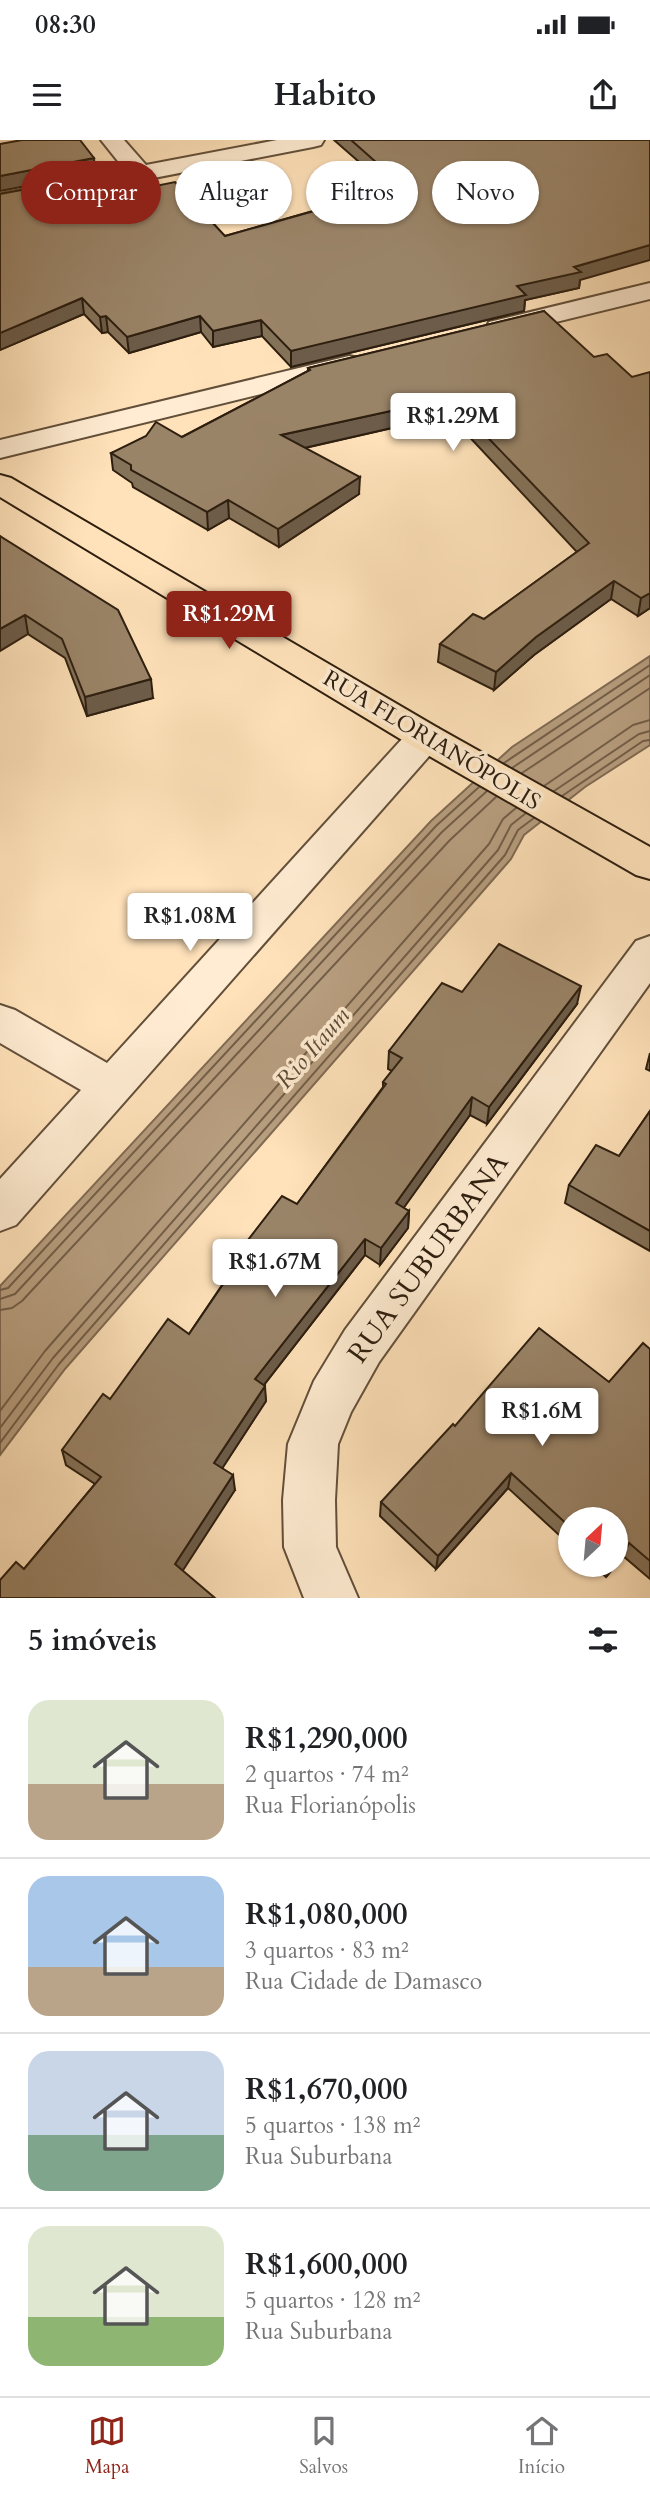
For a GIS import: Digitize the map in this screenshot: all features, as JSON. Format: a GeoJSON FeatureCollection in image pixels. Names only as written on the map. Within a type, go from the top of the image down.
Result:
{"type":"FeatureCollection","features":[{"type":"Feature","properties":{"kind":"main road","name":"RUA FLORIANÓPOLIS"},"geometry":{"type":"LineString","coordinates":[[0,484],[425,737],[650,865]]}},
{"type":"Feature","properties":{"kind":"street"},"geometry":{"type":"LineString","coordinates":[[112,140],[130,161]]}},
{"type":"Feature","properties":{"kind":"street"},"geometry":{"type":"LineString","coordinates":[[161,169],[313,140]]}},
{"type":"Feature","properties":{"kind":"street"},"geometry":{"type":"LineString","coordinates":[[0,201],[21,197]]}},
{"type":"Feature","properties":{"kind":"street"},"geometry":{"type":"LineString","coordinates":[[474,334],[650,291]]}},
{"type":"Feature","properties":{"kind":"street"},"geometry":{"type":"LineString","coordinates":[[0,449],[379,357]]}},
{"type":"Feature","properties":{"kind":"street"},"geometry":{"type":"LineString","coordinates":[[0,1211],[425,737]]}},
{"type":"Feature","properties":{"kind":"street","name":"RUA SUBURBANA"},"geometry":{"type":"LineString","coordinates":[[331,1598],[310,1548],[309,1500],[313,1444],[332,1398],[362,1346],[650,952]]}},
{"type":"Feature","properties":{"kind":"street"},"geometry":{"type":"LineString","coordinates":[[0,1022],[112,1087]]}},
{"type":"Feature","properties":{"kind":"water","name":"Rio Itaum"},"geometry":{"type":"Polygon","coordinates":[[[650,656],[650,745],[585,787],[524,835],[511,859],[65,1369],[0,1455],[0,1286],[431,821],[512,747],[650,656]]]}},
{"type":"Feature","properties":{"kind":"building"},"geometry":{"type":"Polygon","coordinates":[[[22,140],[80,140],[94,158],[78,161],[21,161],[21,172],[0,176],[0,144],[22,140]]]}},
{"type":"Feature","properties":{"kind":"building"},"geometry":{"type":"Polygon","coordinates":[[[351,140],[650,140],[650,245],[574,267],[581,272],[517,286],[526,295],[291,351],[261,320],[213,331],[200,316],[127,337],[106,316],[100,317],[82,298],[0,333],[0,194],[21,190],[21,224],[161,224],[161,185],[175,182],[175,224],[214,224],[225,236],[268,224],[292,224],[292,217],[306,213],[306,224],[418,224],[418,161],[375,161],[351,140]]]}},
{"type":"Feature","properties":{"kind":"building"},"geometry":{"type":"Polygon","coordinates":[[[544,311],[594,357],[607,354],[632,377],[650,372],[650,593],[641,598],[614,581],[536,637],[496,672],[440,644],[473,614],[484,619],[589,543],[450,398],[281,435],[360,477],[278,529],[228,500],[207,512],[131,470],[131,465],[111,453],[146,436],[156,422],[182,437],[310,370],[308,368],[544,311]]]}},
{"type":"Feature","properties":{"kind":"building"},"geometry":{"type":"Polygon","coordinates":[[[0,536],[118,610],[151,679],[85,697],[62,639],[25,615],[0,629],[0,536]]]}},
{"type":"Feature","properties":{"kind":"building"},"geometry":{"type":"Polygon","coordinates":[[[499,944],[581,986],[489,1107],[472,1097],[396,1203],[409,1211],[381,1248],[365,1239],[255,1379],[265,1386],[214,1463],[233,1475],[175,1564],[215,1598],[0,1598],[0,1580],[16,1562],[24,1569],[101,1477],[62,1450],[103,1394],[110,1399],[168,1319],[189,1334],[245,1252],[241,1249],[282,1196],[297,1204],[386,1084],[383,1082],[402,1058],[389,1051],[442,983],[462,992],[499,944]]]}},
{"type":"Feature","properties":{"kind":"building"},"geometry":{"type":"Polygon","coordinates":[[[650,1111],[650,1231],[569,1185],[596,1145],[619,1156],[650,1111]]]}},
{"type":"Feature","properties":{"kind":"building"},"geometry":{"type":"Polygon","coordinates":[[[539,1328],[609,1382],[643,1343],[650,1349],[650,1561],[628,1544],[628,1507],[558,1507],[558,1516],[511,1473],[438,1556],[381,1502],[453,1424],[455,1426],[539,1328]]]}}]}
